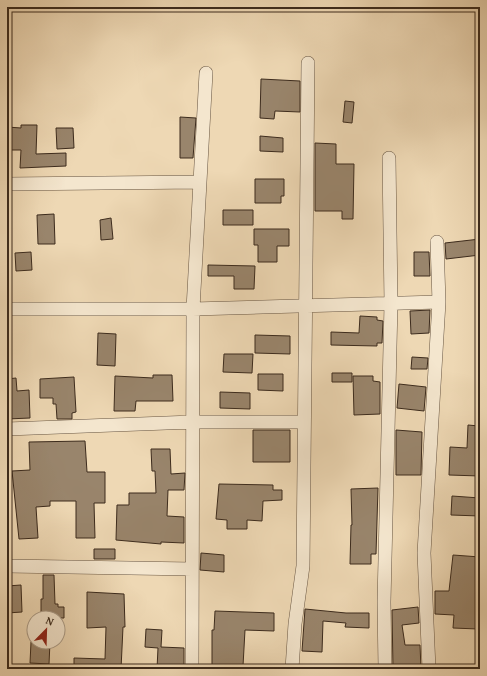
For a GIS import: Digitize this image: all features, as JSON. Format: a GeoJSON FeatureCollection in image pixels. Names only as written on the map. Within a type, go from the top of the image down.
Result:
{"type":"FeatureCollection","features":[{"type":"Feature","properties":{"kind":"street"},"geometry":{"type":"LineString","coordinates":[[292,669],[295,624],[303,566],[308,63]]}},
{"type":"Feature","properties":{"kind":"street"},"geometry":{"type":"LineString","coordinates":[[192,669],[193,309],[206,73]]}},
{"type":"Feature","properties":{"kind":"street"},"geometry":{"type":"LineString","coordinates":[[385,669],[384,602],[390,304],[388,158]]}},
{"type":"Feature","properties":{"kind":"street"},"geometry":{"type":"LineString","coordinates":[[7,184],[199,182]]}},
{"type":"Feature","properties":{"kind":"street"},"geometry":{"type":"LineString","coordinates":[[429,669],[424,553],[438,302],[437,242]]}},
{"type":"Feature","properties":{"kind":"street"},"geometry":{"type":"LineString","coordinates":[[7,309],[193,309],[438,302]]}},
{"type":"Feature","properties":{"kind":"street"},"geometry":{"type":"LineString","coordinates":[[7,429],[193,422],[304,422]]}},
{"type":"Feature","properties":{"kind":"street"},"geometry":{"type":"LineString","coordinates":[[7,566],[192,569]]}},
{"type":"Feature","properties":{"kind":"building"},"geometry":{"type":"Polygon","coordinates":[[[261,79],[300,81],[300,112],[275,111],[274,119],[260,118],[261,79]]]}},
{"type":"Feature","properties":{"kind":"building"},"geometry":{"type":"Polygon","coordinates":[[[345,101],[354,102],[352,123],[343,122],[345,101]]]}},
{"type":"Feature","properties":{"kind":"building"},"geometry":{"type":"Polygon","coordinates":[[[180,117],[196,118],[193,158],[180,158],[180,117]]]}},
{"type":"Feature","properties":{"kind":"building"},"geometry":{"type":"Polygon","coordinates":[[[21,125],[37,125],[36,154],[66,153],[66,166],[20,168],[21,150],[7,150],[7,127],[21,128],[21,125]]]}},
{"type":"Feature","properties":{"kind":"building"},"geometry":{"type":"Polygon","coordinates":[[[56,128],[73,128],[74,148],[57,149],[56,128]]]}},
{"type":"Feature","properties":{"kind":"building"},"geometry":{"type":"Polygon","coordinates":[[[260,136],[283,138],[283,152],[260,151],[260,136]]]}},
{"type":"Feature","properties":{"kind":"building"},"geometry":{"type":"Polygon","coordinates":[[[315,143],[336,144],[336,164],[354,164],[353,219],[342,219],[342,211],[315,211],[315,143]]]}},
{"type":"Feature","properties":{"kind":"building"},"geometry":{"type":"Polygon","coordinates":[[[255,179],[284,179],[284,196],[281,196],[281,203],[255,203],[255,179]]]}},
{"type":"Feature","properties":{"kind":"building"},"geometry":{"type":"Polygon","coordinates":[[[223,210],[253,210],[253,225],[223,225],[223,210]]]}},
{"type":"Feature","properties":{"kind":"building"},"geometry":{"type":"Polygon","coordinates":[[[54,214],[55,244],[38,244],[37,215],[54,214]]]}},
{"type":"Feature","properties":{"kind":"building"},"geometry":{"type":"Polygon","coordinates":[[[111,218],[113,239],[101,240],[100,220],[111,218]]]}},
{"type":"Feature","properties":{"kind":"building"},"geometry":{"type":"Polygon","coordinates":[[[254,229],[289,229],[289,246],[277,246],[277,262],[258,262],[258,245],[254,245],[254,229]]]}},
{"type":"Feature","properties":{"kind":"building"},"geometry":{"type":"Polygon","coordinates":[[[480,239],[480,255],[446,259],[445,243],[480,239]]]}},
{"type":"Feature","properties":{"kind":"building"},"geometry":{"type":"Polygon","coordinates":[[[31,252],[32,270],[16,271],[15,253],[31,252]]]}},
{"type":"Feature","properties":{"kind":"building"},"geometry":{"type":"Polygon","coordinates":[[[414,252],[429,252],[430,276],[414,276],[414,252]]]}},
{"type":"Feature","properties":{"kind":"building"},"geometry":{"type":"Polygon","coordinates":[[[208,265],[255,266],[254,289],[234,289],[234,276],[208,276],[208,265]]]}},
{"type":"Feature","properties":{"kind":"building"},"geometry":{"type":"Polygon","coordinates":[[[430,310],[429,333],[411,334],[410,311],[430,310]]]}},
{"type":"Feature","properties":{"kind":"building"},"geometry":{"type":"Polygon","coordinates":[[[360,316],[377,317],[377,320],[383,321],[382,343],[377,343],[377,346],[331,345],[331,332],[359,333],[360,316]]]}},
{"type":"Feature","properties":{"kind":"building"},"geometry":{"type":"Polygon","coordinates":[[[98,333],[116,334],[115,366],[97,365],[98,333]]]}},
{"type":"Feature","properties":{"kind":"building"},"geometry":{"type":"Polygon","coordinates":[[[255,335],[290,336],[290,354],[255,353],[255,335]]]}},
{"type":"Feature","properties":{"kind":"building"},"geometry":{"type":"Polygon","coordinates":[[[224,354],[253,354],[252,373],[223,372],[224,354]]]}},
{"type":"Feature","properties":{"kind":"building"},"geometry":{"type":"Polygon","coordinates":[[[412,357],[428,358],[427,369],[411,369],[412,357]]]}},
{"type":"Feature","properties":{"kind":"building"},"geometry":{"type":"Polygon","coordinates":[[[332,373],[352,373],[352,382],[332,382],[332,373]]]}},
{"type":"Feature","properties":{"kind":"building"},"geometry":{"type":"Polygon","coordinates":[[[258,374],[283,374],[283,391],[258,390],[258,374]]]}},
{"type":"Feature","properties":{"kind":"building"},"geometry":{"type":"Polygon","coordinates":[[[153,375],[172,375],[173,401],[136,401],[135,411],[114,411],[115,376],[153,378],[153,375]]]}},
{"type":"Feature","properties":{"kind":"building"},"geometry":{"type":"Polygon","coordinates":[[[353,376],[373,376],[373,381],[380,382],[380,414],[354,415],[353,376]]]}},
{"type":"Feature","properties":{"kind":"building"},"geometry":{"type":"Polygon","coordinates":[[[74,377],[76,412],[72,413],[72,419],[57,419],[56,404],[53,404],[53,398],[40,398],[40,379],[74,377]]]}},
{"type":"Feature","properties":{"kind":"building"},"geometry":{"type":"Polygon","coordinates":[[[16,378],[17,391],[29,390],[30,418],[7,419],[7,379],[16,378]]]}},
{"type":"Feature","properties":{"kind":"building"},"geometry":{"type":"Polygon","coordinates":[[[399,384],[426,387],[424,411],[397,408],[399,384]]]}},
{"type":"Feature","properties":{"kind":"building"},"geometry":{"type":"Polygon","coordinates":[[[220,392],[250,393],[250,409],[220,408],[220,392]]]}},
{"type":"Feature","properties":{"kind":"building"},"geometry":{"type":"Polygon","coordinates":[[[468,425],[479,426],[480,476],[449,475],[450,447],[467,448],[468,425]]]}},
{"type":"Feature","properties":{"kind":"building"},"geometry":{"type":"Polygon","coordinates":[[[253,430],[290,430],[290,462],[253,462],[253,430]]]}},
{"type":"Feature","properties":{"kind":"building"},"geometry":{"type":"Polygon","coordinates":[[[396,430],[422,432],[421,475],[396,475],[396,430]]]}},
{"type":"Feature","properties":{"kind":"building"},"geometry":{"type":"Polygon","coordinates":[[[85,441],[87,472],[105,472],[105,503],[94,503],[95,538],[76,538],[76,501],[50,501],[50,506],[36,507],[38,538],[19,539],[12,471],[30,470],[29,442],[85,441]]]}},
{"type":"Feature","properties":{"kind":"building"},"geometry":{"type":"Polygon","coordinates":[[[151,449],[170,449],[171,474],[185,473],[184,490],[168,490],[167,516],[184,517],[184,543],[161,542],[161,544],[116,540],[117,505],[129,505],[129,493],[156,493],[155,471],[152,471],[151,449]]]}},
{"type":"Feature","properties":{"kind":"building"},"geometry":{"type":"Polygon","coordinates":[[[219,484],[273,485],[273,490],[282,490],[282,500],[263,501],[262,521],[247,520],[247,529],[227,529],[227,520],[216,519],[219,484]]]}},
{"type":"Feature","properties":{"kind":"building"},"geometry":{"type":"Polygon","coordinates":[[[378,488],[376,554],[371,554],[371,564],[350,564],[352,525],[351,489],[378,488]]]}},
{"type":"Feature","properties":{"kind":"building"},"geometry":{"type":"Polygon","coordinates":[[[452,496],[480,498],[480,516],[451,515],[452,496]]]}},
{"type":"Feature","properties":{"kind":"building"},"geometry":{"type":"Polygon","coordinates":[[[94,549],[115,549],[115,559],[94,559],[94,549]]]}},
{"type":"Feature","properties":{"kind":"building"},"geometry":{"type":"Polygon","coordinates":[[[201,553],[224,555],[224,572],[200,570],[201,553]]]}},
{"type":"Feature","properties":{"kind":"building"},"geometry":{"type":"Polygon","coordinates":[[[453,555],[480,557],[478,602],[480,602],[480,614],[478,629],[453,628],[454,615],[435,614],[435,591],[449,591],[453,555]]]}},
{"type":"Feature","properties":{"kind":"building"},"geometry":{"type":"Polygon","coordinates":[[[43,575],[54,575],[55,604],[58,604],[58,607],[64,607],[64,610],[41,610],[41,599],[43,599],[43,575]]]}},
{"type":"Feature","properties":{"kind":"building"},"geometry":{"type":"Polygon","coordinates":[[[21,585],[22,612],[7,613],[7,586],[21,585]]]}},
{"type":"Feature","properties":{"kind":"building"},"geometry":{"type":"Polygon","coordinates":[[[87,592],[124,594],[125,627],[123,627],[121,669],[74,669],[74,658],[105,659],[106,627],[87,628],[87,592]]]}},
{"type":"Feature","properties":{"kind":"building"},"geometry":{"type":"Polygon","coordinates":[[[418,607],[419,623],[402,625],[405,645],[420,645],[421,669],[393,669],[392,610],[418,607]]]}},
{"type":"Feature","properties":{"kind":"building"},"geometry":{"type":"Polygon","coordinates":[[[305,609],[346,613],[369,613],[369,628],[345,627],[346,623],[323,621],[322,652],[302,651],[305,609]]]}},
{"type":"Feature","properties":{"kind":"building"},"geometry":{"type":"Polygon","coordinates":[[[215,611],[274,613],[274,631],[245,630],[243,666],[212,666],[212,630],[214,630],[215,611]]]}},
{"type":"Feature","properties":{"kind":"building"},"geometry":{"type":"Polygon","coordinates":[[[146,629],[162,630],[161,647],[184,648],[184,667],[157,669],[158,648],[145,647],[146,629]]]}},
{"type":"Feature","properties":{"kind":"building"},"geometry":{"type":"Polygon","coordinates":[[[31,650],[50,650],[49,664],[30,663],[31,650]]]}}]}
